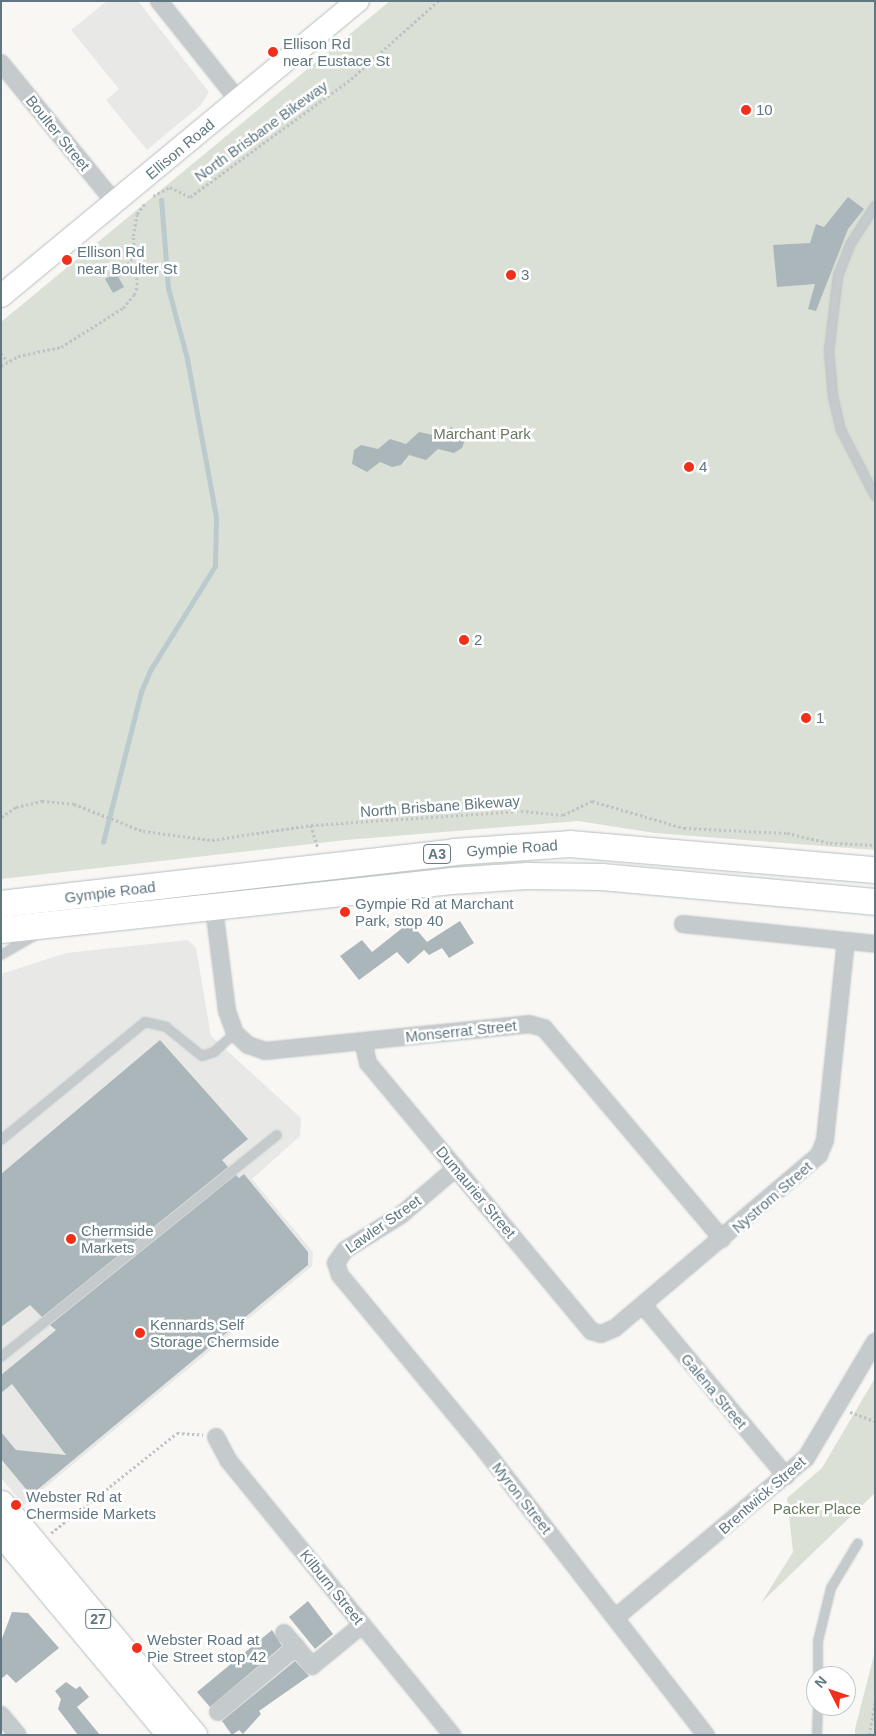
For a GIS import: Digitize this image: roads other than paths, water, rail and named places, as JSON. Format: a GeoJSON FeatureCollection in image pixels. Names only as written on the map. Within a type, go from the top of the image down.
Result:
{"type":"FeatureCollection","features":[{"type":"Feature","properties":{"kind":"highway","name":"Gympie Road"},"geometry":{"type":"LineString","coordinates":[[1,904],[454,852],[570,844],[875,870]]}},
{"type":"Feature","properties":{"kind":"highway","name":"Gympie Road"},"geometry":{"type":"LineString","coordinates":[[1,930],[214,908],[452,880],[566,875],[875,902]]}},
{"type":"Feature","properties":{"kind":"main road","name":"Ellison Road"},"geometry":{"type":"LineString","coordinates":[[1,296],[358,1]]}},
{"type":"Feature","properties":{"kind":"main road","name":"27"},"geometry":{"type":"LineString","coordinates":[[1,1503],[194,1735]]}},
{"type":"Feature","properties":{"kind":"main road","name":"27"},"geometry":{"type":"LineString","coordinates":[[1,1533],[170,1735]]}},
{"type":"Feature","properties":{"kind":"street"},"geometry":{"type":"LineString","coordinates":[[160,1],[238,100]]}},
{"type":"Feature","properties":{"kind":"street","name":"Boulter Street"},"geometry":{"type":"LineString","coordinates":[[1,63],[115,203]]}},
{"type":"Feature","properties":{"kind":"street"},"geometry":{"type":"LineString","coordinates":[[214,908],[227,1011],[235,1033]]}},
{"type":"Feature","properties":{"kind":"street"},"geometry":{"type":"LineString","coordinates":[[683,924],[875,944]]}},
{"type":"Feature","properties":{"kind":"street","name":"Nystrom Street"},"geometry":{"type":"LineString","coordinates":[[601,1334],[615,1328],[818,1156],[825,1140],[846,941]]}},
{"type":"Feature","properties":{"kind":"street","name":"Monserrat Street"},"geometry":{"type":"LineString","coordinates":[[235,1033],[248,1045],[265,1051],[529,1024],[544,1028],[722,1239]]}},
{"type":"Feature","properties":{"kind":"street","name":"Dumaurier Street"},"geometry":{"type":"LineString","coordinates":[[363,1041],[368,1063],[591,1331],[601,1334]]}},
{"type":"Feature","properties":{"kind":"street","name":"Lawler Street"},"geometry":{"type":"LineString","coordinates":[[336,1263],[345,1250],[401,1215],[456,1168]]}},
{"type":"Feature","properties":{"kind":"street","name":"Myron Street"},"geometry":{"type":"LineString","coordinates":[[336,1263],[340,1275],[615,1618],[706,1735]]}},
{"type":"Feature","properties":{"kind":"street","name":"Galena Street"},"geometry":{"type":"LineString","coordinates":[[643,1305],[786,1476]]}},
{"type":"Feature","properties":{"kind":"street","name":"Brentwick Street"},"geometry":{"type":"LineString","coordinates":[[615,1618],[806,1458],[875,1342]]}},
{"type":"Feature","properties":{"kind":"street","name":"Kilburn Street"},"geometry":{"type":"LineString","coordinates":[[216,1437],[228,1460],[452,1735]]}},
{"type":"Feature","properties":{"kind":"street"},"geometry":{"type":"LineString","coordinates":[[284,1633],[312,1666],[362,1624]]}},
{"type":"Feature","properties":{"kind":"street"},"geometry":{"type":"LineString","coordinates":[[218,1712],[296,1647]]}},
{"type":"Feature","properties":{"kind":"street"},"geometry":{"type":"LineString","coordinates":[[1,1715],[18,1735]]}},
{"type":"Feature","properties":{"kind":"lane"},"geometry":{"type":"LineString","coordinates":[[875,206],[850,245],[838,276],[829,351],[832,396],[841,430],[875,496]]}},
{"type":"Feature","properties":{"kind":"lane"},"geometry":{"type":"LineString","coordinates":[[1,955],[56,924]]}},
{"type":"Feature","properties":{"kind":"lane"},"geometry":{"type":"LineString","coordinates":[[1,1140],[145,1022],[166,1027],[202,1056],[214,1052],[235,1033]]}},
{"type":"Feature","properties":{"kind":"lane"},"geometry":{"type":"LineString","coordinates":[[1,1356],[277,1135]]}},
{"type":"Feature","properties":{"kind":"lane"},"geometry":{"type":"LineString","coordinates":[[818,1666],[818,1641],[831,1588],[858,1543]]}},
{"type":"Feature","properties":{"kind":"lane"},"geometry":{"type":"LineString","coordinates":[[816,1735],[817,1716]]}},
{"type":"Feature","properties":{"kind":"waterway"},"geometry":{"type":"LineString","coordinates":[[103,842],[141,692],[151,669],[215,566],[216,517],[187,359],[168,288],[161,200]]}},
{"type":"Feature","properties":{"kind":"place","name":"Ellison Rd near Eustace St"},"geometry":{"type":"Point","coordinates":[273,52]}},
{"type":"Feature","properties":{"kind":"place","name":"10"},"geometry":{"type":"Point","coordinates":[746,110]}},
{"type":"Feature","properties":{"kind":"place","name":"Ellison Rd near Boulter St"},"geometry":{"type":"Point","coordinates":[67,260]}},
{"type":"Feature","properties":{"kind":"place","name":"3"},"geometry":{"type":"Point","coordinates":[511,275]}},
{"type":"Feature","properties":{"kind":"place","name":"4"},"geometry":{"type":"Point","coordinates":[689,467]}},
{"type":"Feature","properties":{"kind":"place","name":"2"},"geometry":{"type":"Point","coordinates":[464,640]}},
{"type":"Feature","properties":{"kind":"place","name":"1"},"geometry":{"type":"Point","coordinates":[806,718]}},
{"type":"Feature","properties":{"kind":"place","name":"Gympie Rd at Marchant Park, stop 40"},"geometry":{"type":"Point","coordinates":[345,912]}},
{"type":"Feature","properties":{"kind":"place","name":"Chermside Markets"},"geometry":{"type":"Point","coordinates":[71,1239]}},
{"type":"Feature","properties":{"kind":"place","name":"Kennards Self Storage Chermside"},"geometry":{"type":"Point","coordinates":[140,1333]}},
{"type":"Feature","properties":{"kind":"place","name":"Webster Rd at Chermside Markets"},"geometry":{"type":"Point","coordinates":[16,1505]}},
{"type":"Feature","properties":{"kind":"place","name":"Webster Road at Pie Street stop 42"},"geometry":{"type":"Point","coordinates":[137,1648]}},
{"type":"Feature","properties":{"kind":"park label","name":"Marchant Park"},"geometry":{"type":"Point","coordinates":[482,434]}},
{"type":"Feature","properties":{"kind":"park label","name":"Packer Place"},"geometry":{"type":"Point","coordinates":[817,1509]}}]}
